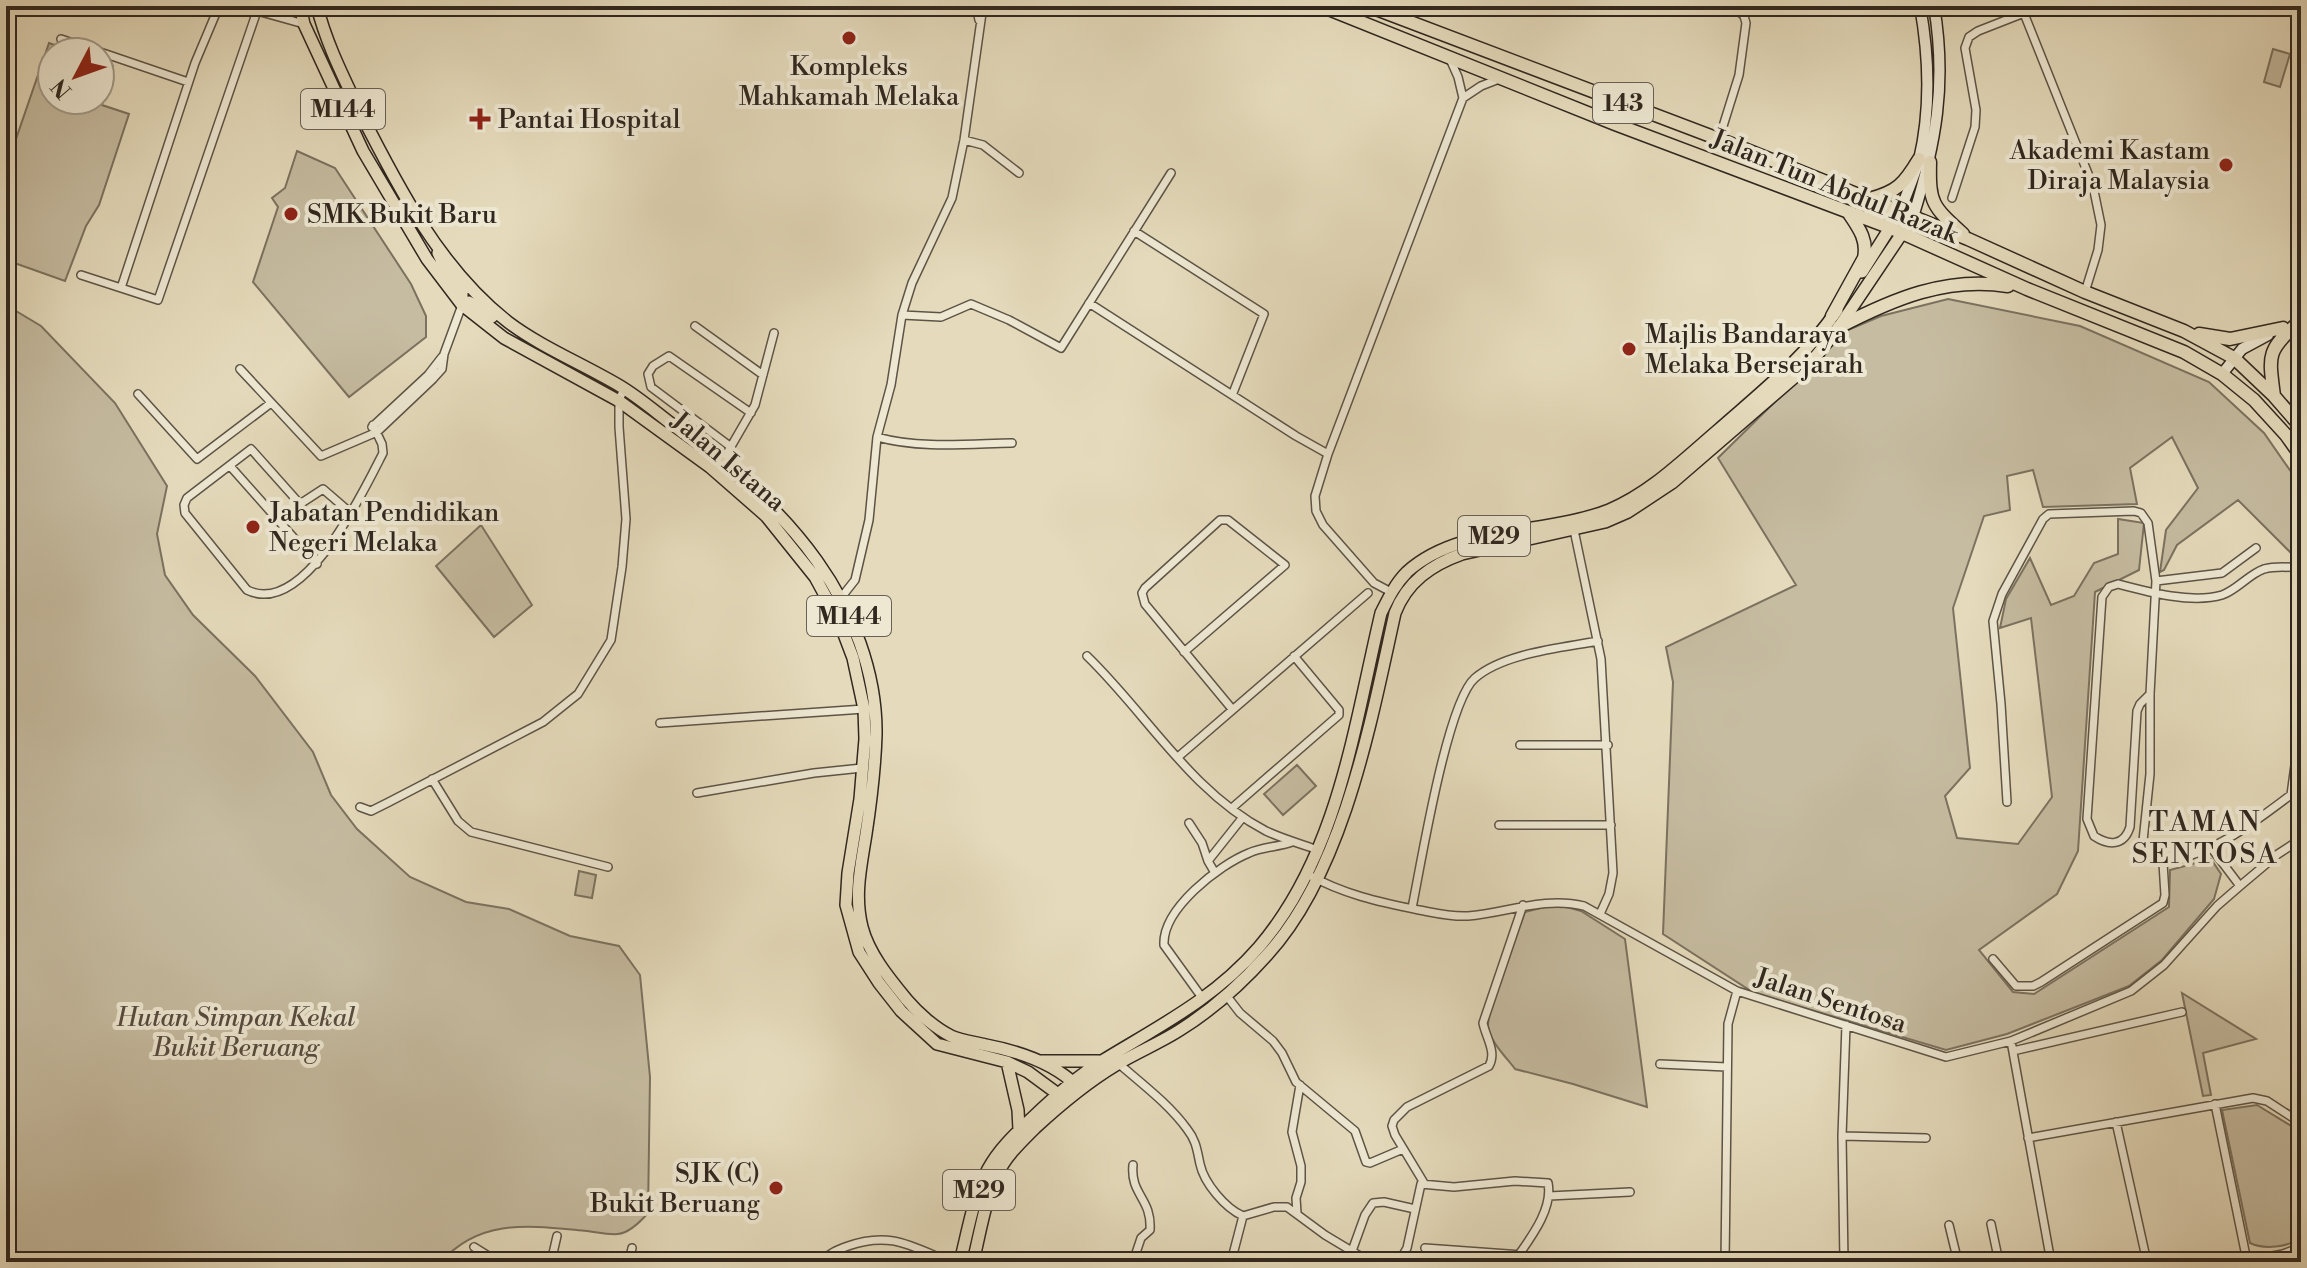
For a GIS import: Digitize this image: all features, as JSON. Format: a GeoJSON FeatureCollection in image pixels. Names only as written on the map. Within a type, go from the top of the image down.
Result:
{"type":"FeatureCollection","features":[{"type":"Feature","properties":{"kind":"highway","name":"Jalan Tun Abdul Razak"},"geometry":{"type":"LineString","coordinates":[[1321,6],[1904,233],[2027,289],[2184,352],[2222,374],[2254,400],[2301,456]]}},
{"type":"Feature","properties":{"kind":"highway","name":"Jalan Tun Abdul Razak"},"geometry":{"type":"LineString","coordinates":[[1370,6],[1719,139],[1968,239],[2085,292],[2184,331],[2234,358],[2301,427]]}},
{"type":"Feature","properties":{"kind":"highway"},"geometry":{"type":"LineString","coordinates":[[1402,6],[1414,19],[1437,32]]}},
{"type":"Feature","properties":{"kind":"highway"},"geometry":{"type":"LineString","coordinates":[[1869,199],[1897,189],[1924,161]]}},
{"type":"Feature","properties":{"kind":"highway"},"geometry":{"type":"LineString","coordinates":[[1924,161],[1931,199],[1945,218],[1968,239]]}},
{"type":"Feature","properties":{"kind":"highway"},"geometry":{"type":"LineString","coordinates":[[1836,322],[1866,249],[1860,230],[1847,211]]}},
{"type":"Feature","properties":{"kind":"highway"},"geometry":{"type":"LineString","coordinates":[[1836,322],[1950,284],[1983,282],[2027,289]]}},
{"type":"Feature","properties":{"kind":"highway"},"geometry":{"type":"LineString","coordinates":[[2274,396],[2273,349],[2277,341],[2299,322]]}},
{"type":"Feature","properties":{"kind":"highway"},"geometry":{"type":"LineString","coordinates":[[2184,331],[2230,339],[2283,328]]}},
{"type":"Feature","properties":{"kind":"main road","name":"Jalan Istana"},"geometry":{"type":"LineString","coordinates":[[300,6],[304,24],[363,151],[427,259],[462,305],[504,338],[619,401],[710,467],[766,516],[836,601],[864,709],[862,768],[846,905],[859,952],[901,1011],[937,1044],[1007,1062],[1028,1072],[1062,1097]]}},
{"type":"Feature","properties":{"kind":"main road","name":"Jalan Istana"},"geometry":{"type":"LineString","coordinates":[[317,6],[346,82],[375,142],[416,215],[462,276],[492,309],[532,337],[624,388],[722,462],[775,507],[819,563],[865,659],[874,696],[876,733],[873,782],[858,900],[869,945],[902,994],[933,1024],[952,1037],[1009,1050],[1040,1061],[1076,1085]]}},
{"type":"Feature","properties":{"kind":"main road"},"geometry":{"type":"LineString","coordinates":[[1361,22],[1370,6]]}},
{"type":"Feature","properties":{"kind":"main road"},"geometry":{"type":"LineString","coordinates":[[1891,228],[1924,161],[1928,62],[1920,6]]}},
{"type":"Feature","properties":{"kind":"main road"},"geometry":{"type":"LineString","coordinates":[[1904,233],[1913,217],[1940,96],[1934,6]]}},
{"type":"Feature","properties":{"kind":"main road","name":"M29"},"geometry":{"type":"LineString","coordinates":[[1322,852],[1346,769],[1381,613],[1391,592],[1407,572],[1441,550],[1463,542],[1610,509],[1665,476],[1785,372],[1836,322],[1891,228]]}},
{"type":"Feature","properties":{"kind":"main road","name":"M29"},"geometry":{"type":"LineString","coordinates":[[1076,1085],[1181,1030],[1226,995],[1269,954],[1296,919],[1364,753],[1395,613],[1401,598],[1424,573],[1443,561],[1605,522],[1628,512],[1672,483],[1797,375],[1904,233]]}},
{"type":"Feature","properties":{"kind":"main road"},"geometry":{"type":"LineString","coordinates":[[432,238],[445,268],[462,290],[462,305],[469,302],[509,328],[532,337]]}},
{"type":"Feature","properties":{"kind":"main road"},"geometry":{"type":"LineString","coordinates":[[2222,374],[2249,343],[2299,322]]}},
{"type":"Feature","properties":{"kind":"main road","name":"M29"},"geometry":{"type":"LineString","coordinates":[[960,1262],[987,1171],[1019,1130],[1062,1097],[1101,1061],[1159,1029],[1203,999],[1258,948],[1312,877]]}},
{"type":"Feature","properties":{"kind":"main road"},"geometry":{"type":"LineString","coordinates":[[1040,1061],[1101,1061]]}},
{"type":"Feature","properties":{"kind":"main road"},"geometry":{"type":"LineString","coordinates":[[1007,1062],[1018,1110],[1019,1130]]}},
{"type":"Feature","properties":{"kind":"main road","name":"M29"},"geometry":{"type":"LineString","coordinates":[[973,1262],[997,1174],[1008,1157],[1062,1097]]}},
{"type":"Feature","properties":{"kind":"street"},"geometry":{"type":"LineString","coordinates":[[121,288],[188,82],[219,6]]}},
{"type":"Feature","properties":{"kind":"street"},"geometry":{"type":"LineString","coordinates":[[240,6],[304,24]]}},
{"type":"Feature","properties":{"kind":"street"},"geometry":{"type":"LineString","coordinates":[[274,6],[274,16]]}},
{"type":"Feature","properties":{"kind":"street"},"geometry":{"type":"LineString","coordinates":[[976,6],[980,26]]}},
{"type":"Feature","properties":{"kind":"street"},"geometry":{"type":"LineString","coordinates":[[836,601],[855,580],[869,520],[877,437],[891,385],[902,315],[912,283],[952,198],[964,140],[983,6]]}},
{"type":"Feature","properties":{"kind":"street"},"geometry":{"type":"LineString","coordinates":[[1719,139],[1739,75],[1746,23],[1744,16],[1733,6]]}},
{"type":"Feature","properties":{"kind":"street"},"geometry":{"type":"LineString","coordinates":[[1952,198],[1975,127],[1976,110],[1965,48],[1969,37],[2023,10],[2093,186],[2101,225],[2098,250],[2085,292]]}},
{"type":"Feature","properties":{"kind":"street"},"geometry":{"type":"LineString","coordinates":[[81,275],[158,300],[257,11]]}},
{"type":"Feature","properties":{"kind":"street"},"geometry":{"type":"LineString","coordinates":[[116,58],[188,82]]}},
{"type":"Feature","properties":{"kind":"street"},"geometry":{"type":"LineString","coordinates":[[1391,592],[1374,583],[1323,525],[1316,511],[1315,496],[1328,454],[1463,98],[1449,58]]}},
{"type":"Feature","properties":{"kind":"street"},"geometry":{"type":"LineString","coordinates":[[1463,98],[1481,86],[1502,79]]}},
{"type":"Feature","properties":{"kind":"street"},"geometry":{"type":"LineString","coordinates":[[964,140],[983,145],[1019,173]]}},
{"type":"Feature","properties":{"kind":"street"},"geometry":{"type":"LineString","coordinates":[[902,315],[941,317],[971,304],[1009,320],[1058,349],[1171,173]]}},
{"type":"Feature","properties":{"kind":"street"},"geometry":{"type":"LineString","coordinates":[[1134,231],[1264,314],[1233,393]]}},
{"type":"Feature","properties":{"kind":"street"},"geometry":{"type":"LineString","coordinates":[[1089,303],[1328,454]]}},
{"type":"Feature","properties":{"kind":"street"},"geometry":{"type":"LineString","coordinates":[[240,369],[321,456],[375,429],[428,375],[444,354],[462,305]]}},
{"type":"Feature","properties":{"kind":"street"},"geometry":{"type":"LineString","coordinates":[[695,326],[763,375]]}},
{"type":"Feature","properties":{"kind":"street"},"geometry":{"type":"LineString","coordinates":[[722,462],[755,405],[774,333]]}},
{"type":"Feature","properties":{"kind":"street"},"geometry":{"type":"LineString","coordinates":[[731,447],[651,387],[648,374],[653,366],[669,356],[751,413]]}},
{"type":"Feature","properties":{"kind":"street"},"geometry":{"type":"LineString","coordinates":[[360,807],[371,811],[543,722],[578,694],[611,640],[622,567],[626,519],[619,401],[624,388]]}},
{"type":"Feature","properties":{"kind":"street"},"geometry":{"type":"LineString","coordinates":[[138,394],[197,459],[271,403]]}},
{"type":"Feature","properties":{"kind":"street"},"geometry":{"type":"LineString","coordinates":[[352,514],[323,489],[300,504],[251,449],[187,498],[184,505],[185,513],[247,590],[260,596],[280,591],[317,564],[352,514],[383,453],[375,429]]}},
{"type":"Feature","properties":{"kind":"street"},"geometry":{"type":"LineString","coordinates":[[877,437],[920,444],[1012,443]]}},
{"type":"Feature","properties":{"kind":"street"},"geometry":{"type":"LineString","coordinates":[[230,466],[317,564]]}},
{"type":"Feature","properties":{"kind":"street"},"geometry":{"type":"LineString","coordinates":[[1993,959],[2016,986],[2033,986],[2163,903],[2163,863],[2143,841],[2150,774],[2150,694],[2156,581],[2148,523],[2141,513],[2057,513],[2043,519],[2006,586],[1993,621],[2007,802]]}},
{"type":"Feature","properties":{"kind":"street"},"geometry":{"type":"LineString","coordinates":[[1184,652],[1285,565],[1232,523],[1220,520],[1142,593],[1145,604],[1184,652],[1232,709]]}},
{"type":"Feature","properties":{"kind":"street"},"geometry":{"type":"LineString","coordinates":[[1574,530],[1598,641],[1608,745],[1612,884],[1600,914]]}},
{"type":"Feature","properties":{"kind":"street"},"geometry":{"type":"LineString","coordinates":[[2156,581],[2222,573],[2256,548]]}},
{"type":"Feature","properties":{"kind":"street"},"geometry":{"type":"LineString","coordinates":[[2150,694],[2137,711],[2130,827],[2120,842],[2108,843],[2094,836],[2087,819],[2097,641],[2102,597],[2109,587],[2118,584],[2156,594],[2201,598],[2228,592],[2263,569],[2301,568]]}},
{"type":"Feature","properties":{"kind":"street"},"geometry":{"type":"LineString","coordinates":[[1178,757],[1368,593]]}},
{"type":"Feature","properties":{"kind":"street"},"geometry":{"type":"LineString","coordinates":[[1412,908],[1450,729],[1463,692],[1474,678],[1502,662],[1598,641]]}},
{"type":"Feature","properties":{"kind":"street"},"geometry":{"type":"LineString","coordinates":[[1087,656],[1113,681],[1205,788],[1268,832],[1322,852]]}},
{"type":"Feature","properties":{"kind":"street"},"geometry":{"type":"LineString","coordinates":[[1232,808],[1339,715],[1339,710],[1294,656]]}},
{"type":"Feature","properties":{"kind":"street"},"geometry":{"type":"LineString","coordinates":[[660,723],[864,709]]}},
{"type":"Feature","properties":{"kind":"street"},"geometry":{"type":"LineString","coordinates":[[2291,795],[2301,720]]}},
{"type":"Feature","properties":{"kind":"street"},"geometry":{"type":"LineString","coordinates":[[1520,745],[1608,745]]}},
{"type":"Feature","properties":{"kind":"street"},"geometry":{"type":"LineString","coordinates":[[697,793],[862,768]]}},
{"type":"Feature","properties":{"kind":"street"},"geometry":{"type":"LineString","coordinates":[[432,779],[458,821],[471,832],[608,867]]}},
{"type":"Feature","properties":{"kind":"street"},"geometry":{"type":"LineString","coordinates":[[2163,863],[2212,849],[2255,823],[2301,787]]}},
{"type":"Feature","properties":{"kind":"street"},"geometry":{"type":"LineString","coordinates":[[1208,861],[1243,817]]}},
{"type":"Feature","properties":{"kind":"street"},"geometry":{"type":"LineString","coordinates":[[1189,823],[1215,873]]}},
{"type":"Feature","properties":{"kind":"street"},"geometry":{"type":"LineString","coordinates":[[1499,825],[1611,825]]}},
{"type":"Feature","properties":{"kind":"street","name":"Jalan Sentosa"},"geometry":{"type":"LineString","coordinates":[[1312,877],[1351,895],[1464,916],[1523,905],[1571,903],[1600,914],[1737,991],[1946,1057],[2011,1041],[2131,991],[2149,979],[2240,886],[2301,839]]}},
{"type":"Feature","properties":{"kind":"street"},"geometry":{"type":"LineString","coordinates":[[1203,999],[1163,940],[1177,911],[1215,873],[1252,851],[1293,842]]}},
{"type":"Feature","properties":{"kind":"street"},"geometry":{"type":"LineString","coordinates":[[2212,849],[2240,886]]}},
{"type":"Feature","properties":{"kind":"street"},"geometry":{"type":"LineString","coordinates":[[1424,1183],[1392,1126],[1397,1114],[1489,1066],[1493,1058],[1483,1023],[1523,905]]}},
{"type":"Feature","properties":{"kind":"street"},"geometry":{"type":"LineString","coordinates":[[2301,989],[2298,1000],[2301,1008]]}},
{"type":"Feature","properties":{"kind":"street"},"geometry":{"type":"LineString","coordinates":[[1725,1262],[1728,1024],[1737,991]]}},
{"type":"Feature","properties":{"kind":"street"},"geometry":{"type":"LineString","coordinates":[[1226,995],[1240,1013],[1273,1041],[1300,1085],[1355,1131],[1366,1162],[1403,1149]]}},
{"type":"Feature","properties":{"kind":"street"},"geometry":{"type":"LineString","coordinates":[[2013,1051],[2182,1012]]}},
{"type":"Feature","properties":{"kind":"street"},"geometry":{"type":"LineString","coordinates":[[1844,1262],[1842,1136],[1846,1025]]}},
{"type":"Feature","properties":{"kind":"street"},"geometry":{"type":"LineString","coordinates":[[2011,1041],[2051,1262]]}},
{"type":"Feature","properties":{"kind":"street"},"geometry":{"type":"LineString","coordinates":[[1118,1063],[1186,1126],[1197,1145],[1208,1182],[1234,1211],[1243,1216],[1274,1207],[1287,1207],[1370,1262]]}},
{"type":"Feature","properties":{"kind":"street"},"geometry":{"type":"LineString","coordinates":[[1660,1064],[1727,1067]]}},
{"type":"Feature","properties":{"kind":"street"},"geometry":{"type":"LineString","coordinates":[[1297,1213],[1301,1166],[1292,1132],[1300,1085]]}},
{"type":"Feature","properties":{"kind":"street"},"geometry":{"type":"LineString","coordinates":[[2028,1138],[2260,1098],[2301,1123]]}},
{"type":"Feature","properties":{"kind":"street"},"geometry":{"type":"LineString","coordinates":[[2215,1104],[2244,1261],[2291,1252],[2301,1247]]}},
{"type":"Feature","properties":{"kind":"street"},"geometry":{"type":"LineString","coordinates":[[2116,1122],[2147,1262]]}},
{"type":"Feature","properties":{"kind":"street"},"geometry":{"type":"LineString","coordinates":[[1842,1136],[1926,1138]]}},
{"type":"Feature","properties":{"kind":"street"},"geometry":{"type":"LineString","coordinates":[[1133,1165],[1131,1181],[1151,1213],[1150,1230],[1141,1238],[1133,1262]]}},
{"type":"Feature","properties":{"kind":"street"},"geometry":{"type":"LineString","coordinates":[[1424,1183],[1454,1187],[1548,1183],[1549,1196],[1531,1238],[1515,1258]]}},
{"type":"Feature","properties":{"kind":"street"},"geometry":{"type":"LineString","coordinates":[[1399,1262],[1407,1248],[1420,1186],[1424,1183]]}},
{"type":"Feature","properties":{"kind":"street"},"geometry":{"type":"LineString","coordinates":[[1549,1196],[1630,1192]]}},
{"type":"Feature","properties":{"kind":"street"},"geometry":{"type":"LineString","coordinates":[[1352,1251],[1373,1203],[1384,1202],[1415,1209]]}},
{"type":"Feature","properties":{"kind":"street"},"geometry":{"type":"LineString","coordinates":[[1231,1262],[1243,1216]]}},
{"type":"Feature","properties":{"kind":"street"},"geometry":{"type":"LineString","coordinates":[[1991,1224],[1999,1262]]}},
{"type":"Feature","properties":{"kind":"street"},"geometry":{"type":"LineString","coordinates":[[1949,1225],[1958,1262]]}},
{"type":"Feature","properties":{"kind":"street"},"geometry":{"type":"LineString","coordinates":[[551,1262],[557,1236]]}},
{"type":"Feature","properties":{"kind":"street"},"geometry":{"type":"LineString","coordinates":[[822,1262],[834,1251],[863,1240],[885,1238],[950,1262]]}},
{"type":"Feature","properties":{"kind":"street"},"geometry":{"type":"LineString","coordinates":[[474,1247],[498,1262]]}},
{"type":"Feature","properties":{"kind":"street"},"geometry":{"type":"LineString","coordinates":[[629,1262],[632,1248]]}},
{"type":"Feature","properties":{"kind":"street"},"geometry":{"type":"LineString","coordinates":[[1425,1248],[1515,1258],[1617,1262]]}},
{"type":"Feature","properties":{"kind":"green space"},"geometry":{"type":"Polygon","coordinates":[[[2273,49],[2290,54],[2280,87],[2264,82],[2273,49]]]}},
{"type":"Feature","properties":{"kind":"green space"},"geometry":{"type":"Polygon","coordinates":[[[36,81],[36,116],[116,116],[116,110],[129,114],[99,205],[86,226],[65,281],[6,260],[6,168],[36,81]]]}},
{"type":"Feature","properties":{"kind":"green space"},"geometry":{"type":"Polygon","coordinates":[[[297,151],[335,168],[411,284],[426,316],[426,337],[349,397],[253,282],[278,207],[272,198],[285,188],[297,151]]]}},
{"type":"Feature","properties":{"kind":"green space"},"geometry":{"type":"Polygon","coordinates":[[[1948,299],[2080,326],[2209,382],[2264,433],[2301,486],[2301,550],[2295,557],[2238,500],[2177,545],[2160,572],[2166,530],[2198,488],[2172,437],[2130,468],[2137,504],[2043,507],[2033,470],[2007,476],[2010,510],[1984,516],[1953,608],[1970,768],[1945,796],[1957,838],[2018,844],[2052,797],[2031,618],[2000,628],[2006,599],[2030,558],[2051,605],[2074,596],[2094,563],[2118,554],[2118,519],[2144,523],[2139,570],[2095,592],[2078,851],[2057,894],[1979,950],[2013,992],[2034,994],[2169,907],[2170,870],[2211,859],[2221,874],[2214,899],[2162,960],[2129,986],[2007,1034],[1946,1050],[1754,993],[1663,934],[1673,682],[1666,647],[1796,585],[1718,458],[1848,330],[1881,316],[1948,299]]]}},
{"type":"Feature","properties":{"kind":"green space","name":"Hutan Simpan Kekal Bukit Beruang"},"geometry":{"type":"Polygon","coordinates":[[[6,305],[41,326],[115,403],[167,486],[157,534],[165,575],[193,615],[255,676],[313,752],[331,795],[357,829],[410,877],[466,902],[509,909],[570,936],[619,946],[640,975],[650,1077],[648,1213],[630,1229],[614,1234],[547,1227],[490,1231],[473,1237],[441,1262],[6,1262],[6,305]]]}},
{"type":"Feature","properties":{"kind":"green space"},"geometry":{"type":"Polygon","coordinates":[[[481,525],[532,605],[494,637],[436,566],[481,525]]]}},
{"type":"Feature","properties":{"kind":"green space"},"geometry":{"type":"Polygon","coordinates":[[[1297,765],[1316,786],[1283,815],[1264,794],[1297,765]]]}},
{"type":"Feature","properties":{"kind":"green space"},"geometry":{"type":"Polygon","coordinates":[[[579,871],[596,875],[592,898],[575,895],[579,871]]]}},
{"type":"Feature","properties":{"kind":"green space"},"geometry":{"type":"Polygon","coordinates":[[[1556,904],[1581,911],[1625,939],[1647,1107],[1515,1069],[1492,1038],[1488,1026],[1492,1003],[1525,912],[1556,904]]]}},
{"type":"Feature","properties":{"kind":"green space"},"geometry":{"type":"Polygon","coordinates":[[[2182,993],[2256,1039],[2203,1053],[2211,1095],[2203,1096],[2182,993]]]}},
{"type":"Feature","properties":{"kind":"green space"},"geometry":{"type":"Polygon","coordinates":[[[2257,1105],[2301,1132],[2301,1238],[2290,1244],[2262,1246],[2250,1243],[2222,1110],[2257,1105]]]}},
{"type":"Feature","properties":{"kind":"place","name":"Kompleks Mahkamah Melaka"},"geometry":{"type":"Point","coordinates":[849,38]}},
{"type":"Feature","properties":{"kind":"place","name":"Pantai Hospital"},"geometry":{"type":"Point","coordinates":[480,119]}},
{"type":"Feature","properties":{"kind":"place","name":"Akademi Kastam Diraja Malaysia"},"geometry":{"type":"Point","coordinates":[2226,165]}},
{"type":"Feature","properties":{"kind":"place","name":"SMK Bukit Baru"},"geometry":{"type":"Point","coordinates":[291,214]}},
{"type":"Feature","properties":{"kind":"place","name":"Majlis Bandaraya Melaka Bersejarah"},"geometry":{"type":"Point","coordinates":[1629,349]}},
{"type":"Feature","properties":{"kind":"place","name":"Jabatan Pendidikan Negeri Melaka"},"geometry":{"type":"Point","coordinates":[253,527]}},
{"type":"Feature","properties":{"kind":"place","name":"SJK (C) Bukit Beruang"},"geometry":{"type":"Point","coordinates":[776,1188]}},
{"type":"Feature","properties":{"kind":"district","name":"TAMAN SENTOSA"},"geometry":{"type":"Point","coordinates":[2205,837]}}]}
